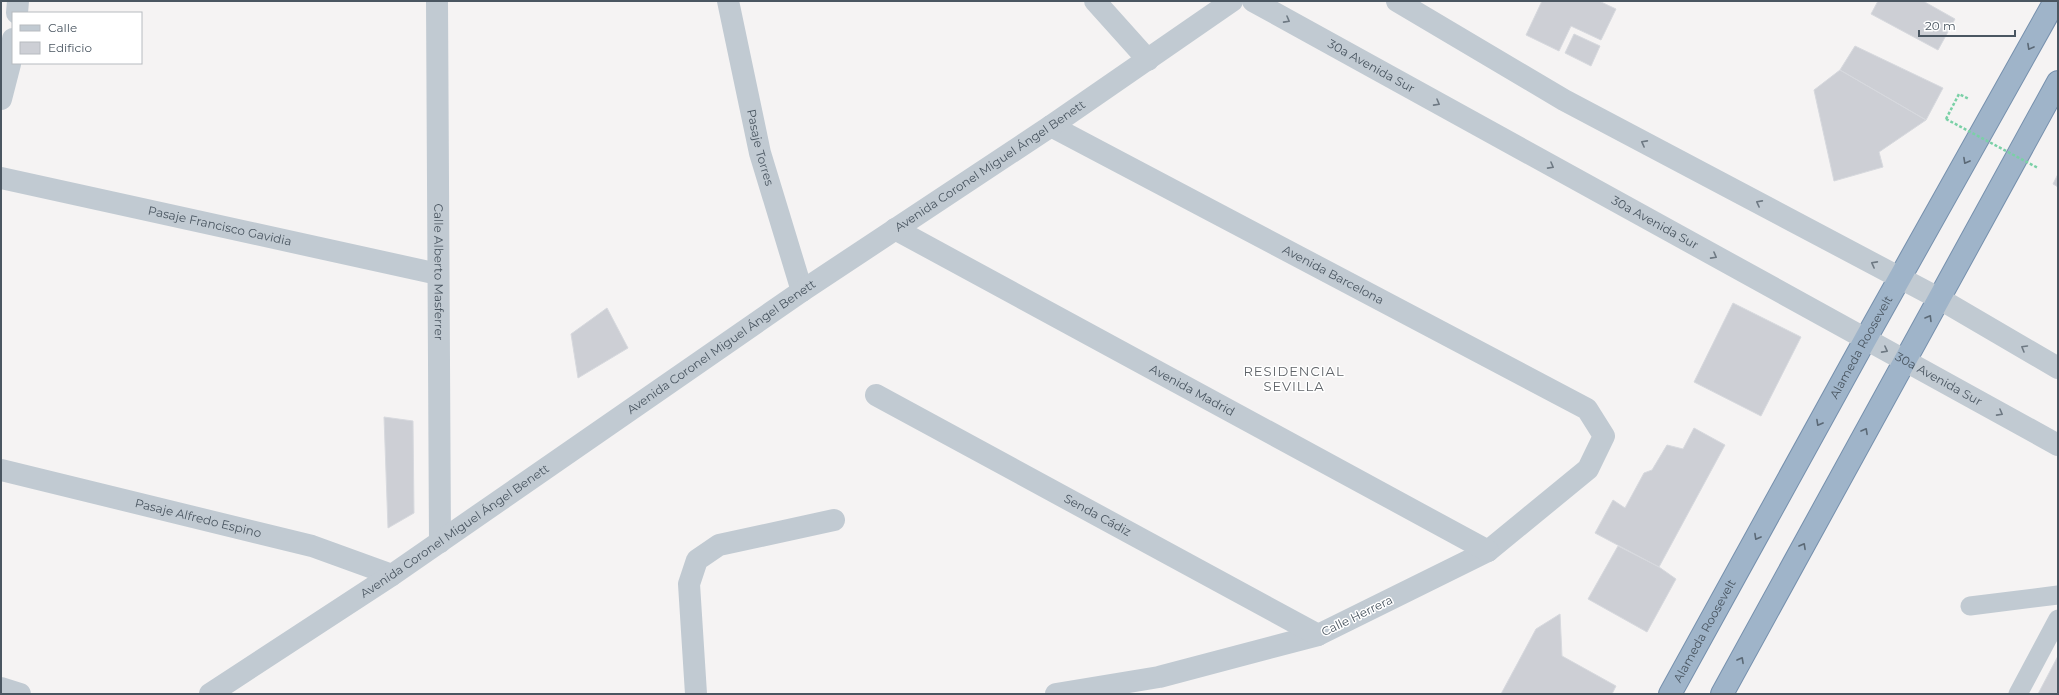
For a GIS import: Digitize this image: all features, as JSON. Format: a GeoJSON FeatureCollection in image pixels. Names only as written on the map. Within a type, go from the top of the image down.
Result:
{"type":"FeatureCollection","features":[{"type":"Feature","properties":{"kind":"highway","name":"Alameda Roosevelt"},"geometry":{"type":"LineString","coordinates":[[1670,694],[1865,340],[2056,1]]}},
{"type":"Feature","properties":{"kind":"highway"},"geometry":{"type":"LineString","coordinates":[[1722,694],[1904,360],[1940,299],[2058,82]]}},
{"type":"Feature","properties":{"kind":"street"},"geometry":{"type":"LineString","coordinates":[[17,12],[18,1]]}},
{"type":"Feature","properties":{"kind":"street","name":"Calle Alberto Masferrer"},"geometry":{"type":"LineString","coordinates":[[437,1],[440,542]]}},
{"type":"Feature","properties":{"kind":"street","name":"Pasaje Torres"},"geometry":{"type":"LineString","coordinates":[[728,1],[760,153],[802,291]]}},
{"type":"Feature","properties":{"kind":"street"},"geometry":{"type":"LineString","coordinates":[[1095,1],[1148,60]]}},
{"type":"Feature","properties":{"kind":"street","name":"Avenida Coronel Miguel Ángel Benett"},"geometry":{"type":"LineString","coordinates":[[210,694],[392,575],[802,291],[1051,126],[1232,1]]}},
{"type":"Feature","properties":{"kind":"street","name":"30a Avenida Sur"},"geometry":{"type":"LineString","coordinates":[[1253,1],[1865,340],[2058,445]]}},
{"type":"Feature","properties":{"kind":"street"},"geometry":{"type":"LineString","coordinates":[[1397,1],[1564,100],[1940,299],[2058,368]]}},
{"type":"Feature","properties":{"kind":"street"},"geometry":{"type":"LineString","coordinates":[[1,99],[10,64],[12,48]]}},
{"type":"Feature","properties":{"kind":"street","name":"Avenida Barcelona"},"geometry":{"type":"LineString","coordinates":[[1051,126],[1587,409],[1604,436]]}},
{"type":"Feature","properties":{"kind":"street","name":"Pasaje Francisco Gavidia"},"geometry":{"type":"LineString","coordinates":[[1,178],[438,274]]}},
{"type":"Feature","properties":{"kind":"street","name":"Avenida Madrid"},"geometry":{"type":"LineString","coordinates":[[895,229],[1488,551]]}},
{"type":"Feature","properties":{"kind":"street","name":"Senda Cádiz"},"geometry":{"type":"LineString","coordinates":[[876,395],[1318,635]]}},
{"type":"Feature","properties":{"kind":"street","name":"Calle Herrera"},"geometry":{"type":"LineString","coordinates":[[1056,694],[1159,677],[1318,635],[1488,551],[1588,468],[1604,436]]}},
{"type":"Feature","properties":{"kind":"street","name":"Pasaje Alfredo Espino"},"geometry":{"type":"LineString","coordinates":[[1,470],[312,546],[392,575]]}},
{"type":"Feature","properties":{"kind":"street"},"geometry":{"type":"LineString","coordinates":[[696,694],[689,584],[697,560],[719,545],[834,520]]}},
{"type":"Feature","properties":{"kind":"street"},"geometry":{"type":"LineString","coordinates":[[1,688],[20,694]]}},
{"type":"Feature","properties":{"kind":"lane"},"geometry":{"type":"LineString","coordinates":[[1970,606],[2058,596]]}},
{"type":"Feature","properties":{"kind":"lane"},"geometry":{"type":"LineString","coordinates":[[2018,694],[2058,619]]}},
{"type":"Feature","properties":{"kind":"path"},"geometry":{"type":"LineString","coordinates":[[1959,94],[1946,119],[2038,168]]}},
{"type":"Feature","properties":{"kind":"building"},"geometry":{"type":"Polygon","coordinates":[[[1542,1],[1599,1],[1616,9],[1601,40],[1571,26],[1559,51],[1526,35],[1542,1]]]}},
{"type":"Feature","properties":{"kind":"building"},"geometry":{"type":"Polygon","coordinates":[[[1878,1],[1923,1],[1955,19],[1938,50],[1871,14],[1878,1]]]}},
{"type":"Feature","properties":{"kind":"building"},"geometry":{"type":"Polygon","coordinates":[[[1574,34],[1600,46],[1591,66],[1565,53],[1574,34]]]}},
{"type":"Feature","properties":{"kind":"building"},"geometry":{"type":"Polygon","coordinates":[[[1855,46],[1943,88],[1926,120],[1840,70],[1855,46]]]}},
{"type":"Feature","properties":{"kind":"building"},"geometry":{"type":"Polygon","coordinates":[[[1840,70],[1926,120],[1879,152],[1883,167],[1834,181],[1814,90],[1840,70]]]}},
{"type":"Feature","properties":{"kind":"building"},"geometry":{"type":"Polygon","coordinates":[[[2058,174],[2058,187],[2053,184],[2058,174]]]}},
{"type":"Feature","properties":{"kind":"building"},"geometry":{"type":"Polygon","coordinates":[[[1733,303],[1801,337],[1761,416],[1694,382],[1733,303]]]}},
{"type":"Feature","properties":{"kind":"building"},"geometry":{"type":"Polygon","coordinates":[[[607,308],[628,348],[578,378],[571,334],[607,308]]]}},
{"type":"Feature","properties":{"kind":"building"},"geometry":{"type":"Polygon","coordinates":[[[384,417],[413,421],[414,513],[388,528],[384,417]]]}},
{"type":"Feature","properties":{"kind":"building"},"geometry":{"type":"Polygon","coordinates":[[[1694,428],[1725,445],[1659,567],[1595,533],[1613,500],[1625,508],[1644,473],[1652,470],[1667,445],[1683,449],[1694,428]]]}},
{"type":"Feature","properties":{"kind":"building"},"geometry":{"type":"Polygon","coordinates":[[[1618,546],[1659,567],[1676,579],[1647,632],[1588,599],[1618,546]]]}},
{"type":"Feature","properties":{"kind":"building"},"geometry":{"type":"Polygon","coordinates":[[[1560,614],[1562,656],[1616,686],[1612,694],[1501,694],[1536,629],[1560,614]]]}},
{"type":"Feature","properties":{"kind":"building"},"geometry":{"type":"Polygon","coordinates":[[[2058,656],[2058,694],[2038,694],[2058,656]]]}},
{"type":"Feature","properties":{"kind":"district","name":"RESIDENCIAL SEVILLA"},"geometry":{"type":"Point","coordinates":[1294,378]}}]}
